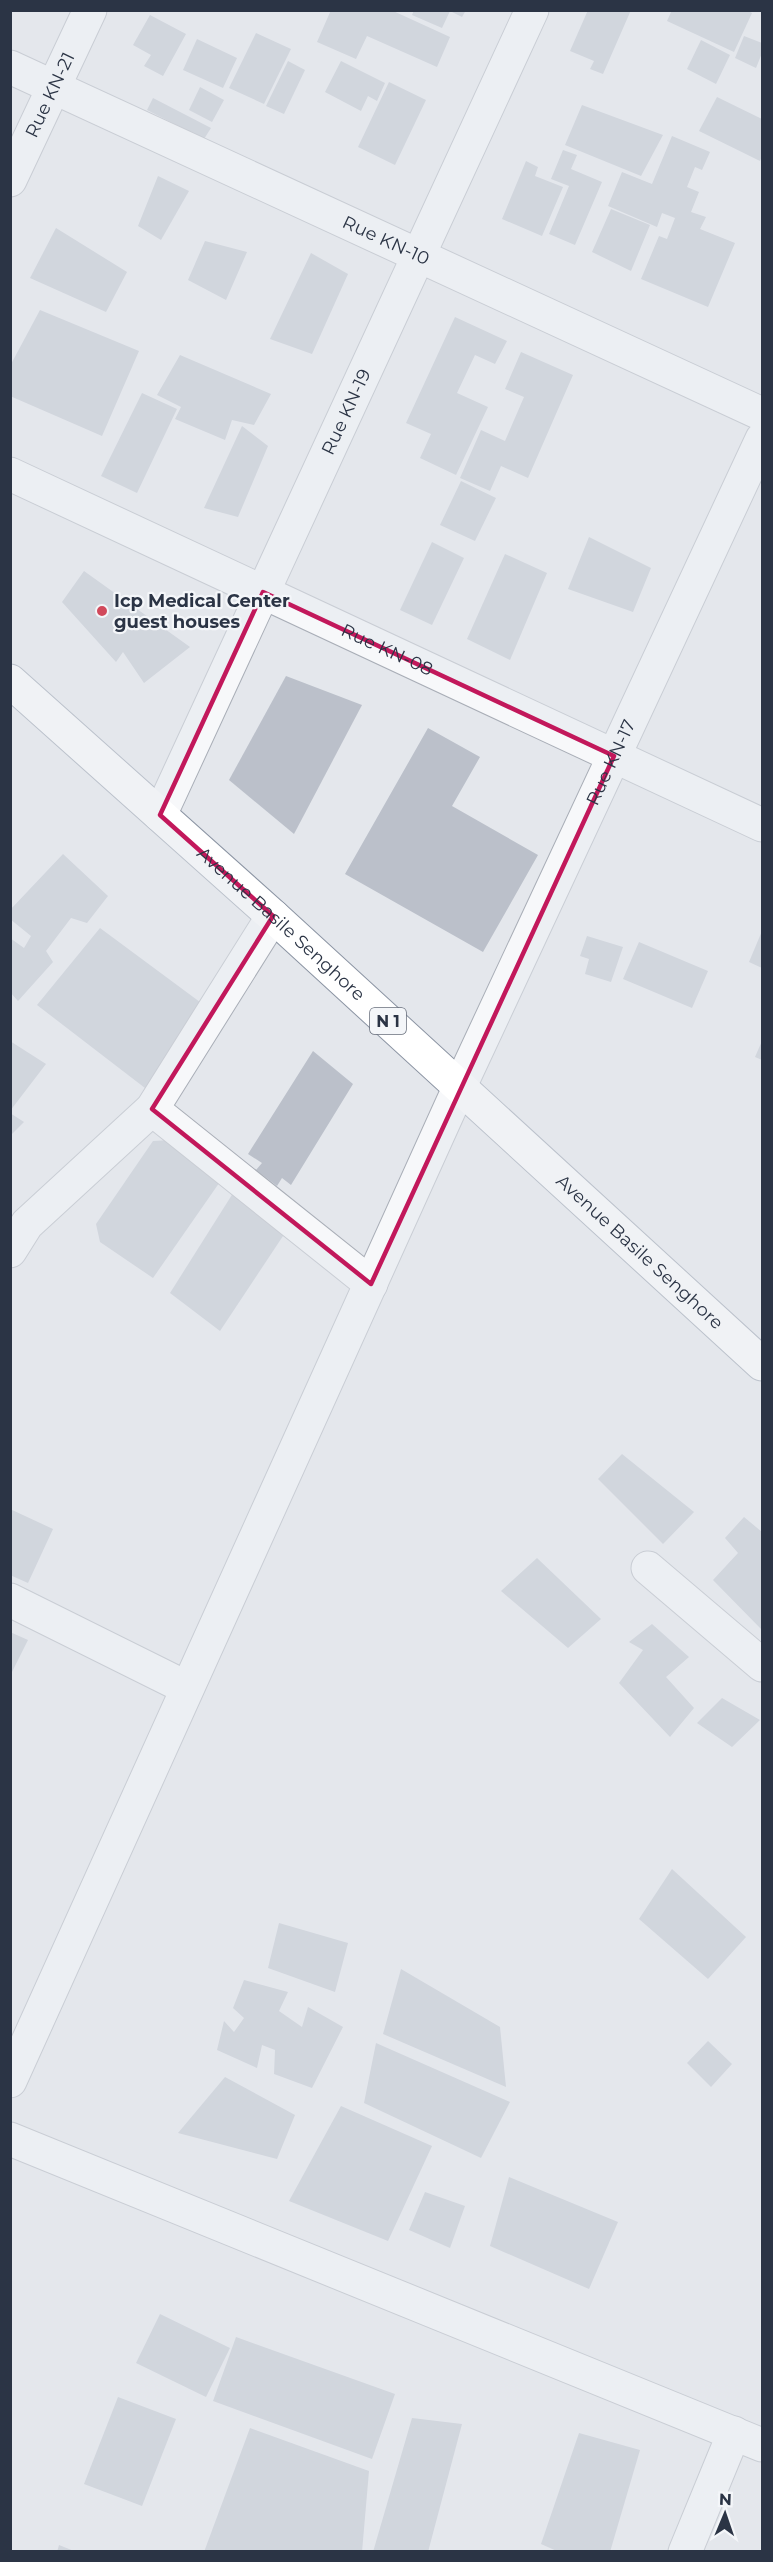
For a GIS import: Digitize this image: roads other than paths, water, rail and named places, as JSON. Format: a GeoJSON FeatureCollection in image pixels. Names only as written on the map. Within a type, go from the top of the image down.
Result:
{"type":"FeatureCollection","features":[{"type":"Feature","properties":{"kind":"highway","name":"Avenue Basile Senghore"},"geometry":{"type":"LineString","coordinates":[[10,681],[273,916],[762,1364]]}},
{"type":"Feature","properties":{"kind":"street","name":"Rue KN-21"},"geometry":{"type":"LineString","coordinates":[[10,180],[90,10]]}},
{"type":"Feature","properties":{"kind":"street","name":"Rue KN-19"},"geometry":{"type":"LineString","coordinates":[[160,815],[532,10]]}},
{"type":"Feature","properties":{"kind":"street","name":"Rue KN-10"},"geometry":{"type":"LineString","coordinates":[[10,67],[762,414]]}},
{"type":"Feature","properties":{"kind":"street","name":"Rue KN-17"},"geometry":{"type":"LineString","coordinates":[[10,2081],[460,1086],[762,439]]}},
{"type":"Feature","properties":{"kind":"street","name":"Rue KN-08"},"geometry":{"type":"LineString","coordinates":[[10,474],[762,825]]}},
{"type":"Feature","properties":{"kind":"street"},"geometry":{"type":"LineString","coordinates":[[10,1251],[19,1217],[152,1109],[273,916]]}},
{"type":"Feature","properties":{"kind":"street"},"geometry":{"type":"LineString","coordinates":[[152,1109],[370,1284]]}},
{"type":"Feature","properties":{"kind":"street"},"geometry":{"type":"LineString","coordinates":[[648,1568],[762,1665]]}},
{"type":"Feature","properties":{"kind":"street"},"geometry":{"type":"LineString","coordinates":[[10,1600],[187,1688]]}},
{"type":"Feature","properties":{"kind":"street"},"geometry":{"type":"LineString","coordinates":[[10,2139],[748,2439],[685,2552]]}},
{"type":"Feature","properties":{"kind":"place","name":"Icp Medical Center guest houses"},"geometry":{"type":"Point","coordinates":[102,611]}}]}
